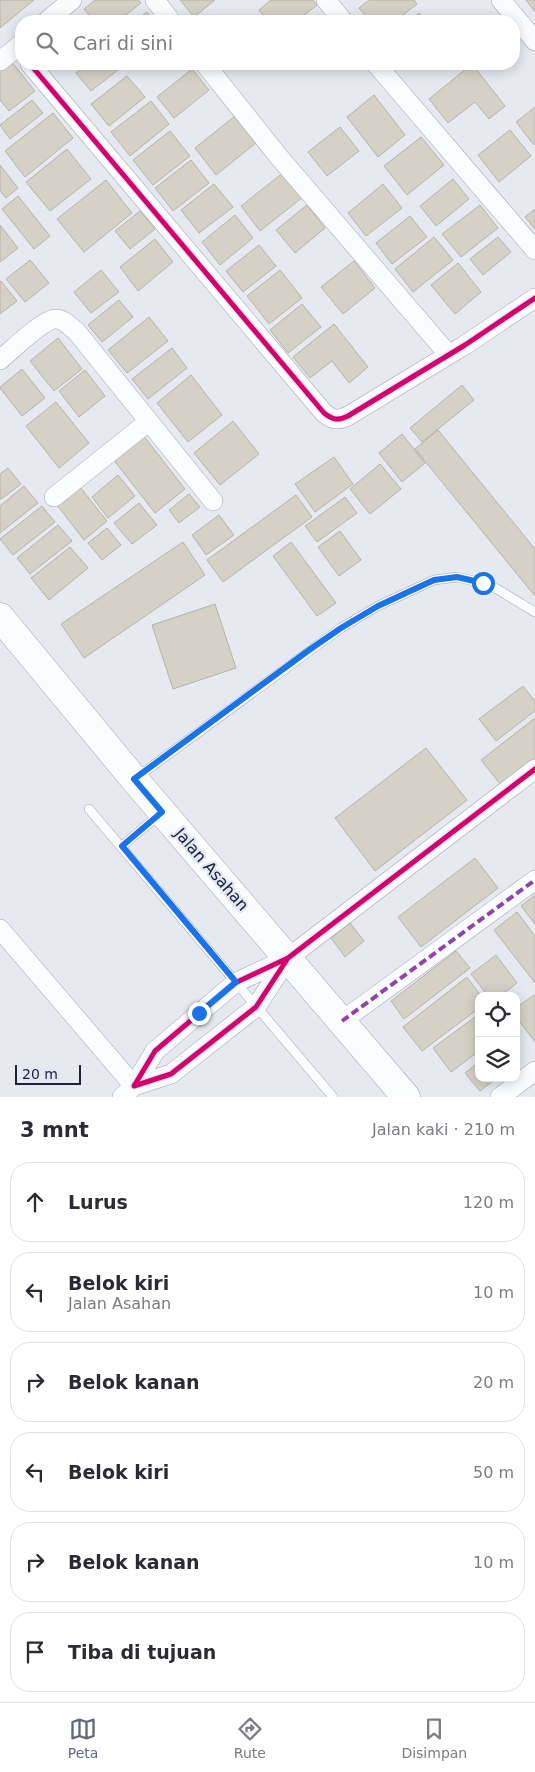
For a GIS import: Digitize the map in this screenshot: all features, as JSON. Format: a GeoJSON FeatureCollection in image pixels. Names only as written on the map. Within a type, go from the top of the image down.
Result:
{"type":"FeatureCollection","features":[{"type":"Feature","properties":{"kind":"main road","name":"Jalan Asahan"},"geometry":{"type":"LineString","coordinates":[[0,617],[134,779],[406,1097]]}},
{"type":"Feature","properties":{"kind":"street"},"geometry":{"type":"LineString","coordinates":[[54,15],[72,0]]}},
{"type":"Feature","properties":{"kind":"street"},"geometry":{"type":"LineString","coordinates":[[155,0],[166,15]]}},
{"type":"Feature","properties":{"kind":"street"},"geometry":{"type":"LineString","coordinates":[[326,0],[338,15]]}},
{"type":"Feature","properties":{"kind":"street"},"geometry":{"type":"LineString","coordinates":[[501,0],[513,15]]}},
{"type":"Feature","properties":{"kind":"street"},"geometry":{"type":"LineString","coordinates":[[520,23],[535,41]]}},
{"type":"Feature","properties":{"kind":"street"},"geometry":{"type":"LineString","coordinates":[[0,61],[15,51]]}},
{"type":"Feature","properties":{"kind":"street"},"geometry":{"type":"LineString","coordinates":[[35,70],[330,418],[336,420],[348,416],[535,298]]}},
{"type":"Feature","properties":{"kind":"street"},"geometry":{"type":"LineString","coordinates":[[210,70],[279,157],[448,354]]}},
{"type":"Feature","properties":{"kind":"street"},"geometry":{"type":"LineString","coordinates":[[381,70],[535,250]]}},
{"type":"Feature","properties":{"kind":"street"},"geometry":{"type":"LineString","coordinates":[[0,360],[46,322],[55,319],[62,320],[76,331],[213,501]]}},
{"type":"Feature","properties":{"kind":"street"},"geometry":{"type":"LineString","coordinates":[[54,497],[148,422]]}},
{"type":"Feature","properties":{"kind":"street"},"geometry":{"type":"LineString","coordinates":[[133,1093],[155,1051],[236,982],[288,958],[535,769]]}},
{"type":"Feature","properties":{"kind":"street"},"geometry":{"type":"LineString","coordinates":[[342,1021],[535,880]]}},
{"type":"Feature","properties":{"kind":"street"},"geometry":{"type":"LineString","coordinates":[[0,929],[133,1093]]}},
{"type":"Feature","properties":{"kind":"street"},"geometry":{"type":"LineString","coordinates":[[133,1093],[171,1074],[256,1007],[288,958]]}},
{"type":"Feature","properties":{"kind":"street"},"geometry":{"type":"LineString","coordinates":[[500,1097],[535,1071]]}},
{"type":"Feature","properties":{"kind":"lane"},"geometry":{"type":"LineString","coordinates":[[134,779],[341,628],[378,606],[434,580],[457,577],[483,583],[498,589],[535,612]]}},
{"type":"Feature","properties":{"kind":"lane"},"geometry":{"type":"LineString","coordinates":[[89,808],[333,1097]]}},
{"type":"Feature","properties":{"kind":"lane"},"geometry":{"type":"LineString","coordinates":[[122,846],[162,812]]}},
{"type":"Feature","properties":{"kind":"building"},"geometry":{"type":"Polygon","coordinates":[[[0,0],[34,0],[15,15],[0,28],[0,0]]]}},
{"type":"Feature","properties":{"kind":"building"},"geometry":{"type":"Polygon","coordinates":[[[95,0],[138,0],[141,3],[126,15],[89,15],[84,9],[95,0]]]}},
{"type":"Feature","properties":{"kind":"building"},"geometry":{"type":"Polygon","coordinates":[[[180,0],[215,0],[196,15],[192,15],[180,0]]]}},
{"type":"Feature","properties":{"kind":"building"},"geometry":{"type":"Polygon","coordinates":[[[271,0],[313,0],[317,5],[304,15],[263,15],[259,10],[271,0]]]}},
{"type":"Feature","properties":{"kind":"building"},"geometry":{"type":"Polygon","coordinates":[[[369,0],[414,0],[417,4],[403,15],[365,15],[359,8],[369,0]]]}},
{"type":"Feature","properties":{"kind":"building"},"geometry":{"type":"Polygon","coordinates":[[[526,0],[535,0],[535,12],[526,0]]]}},
{"type":"Feature","properties":{"kind":"building"},"geometry":{"type":"Polygon","coordinates":[[[11,61],[15,66],[15,70],[18,70],[35,91],[9,111],[0,100],[0,70],[11,61]]]}},
{"type":"Feature","properties":{"kind":"building"},"geometry":{"type":"Polygon","coordinates":[[[80,70],[118,70],[91,91],[76,73],[80,70]]]}},
{"type":"Feature","properties":{"kind":"building"},"geometry":{"type":"Polygon","coordinates":[[[191,70],[193,70],[209,90],[174,118],[157,97],[191,70]]]}},
{"type":"Feature","properties":{"kind":"building"},"geometry":{"type":"Polygon","coordinates":[[[465,70],[477,70],[505,106],[489,119],[475,102],[448,123],[429,99],[465,70]]]}},
{"type":"Feature","properties":{"kind":"building"},"geometry":{"type":"Polygon","coordinates":[[[127,76],[145,97],[109,126],[91,104],[127,76]]]}},
{"type":"Feature","properties":{"kind":"building"},"geometry":{"type":"Polygon","coordinates":[[[374,95],[405,135],[378,157],[347,117],[374,95]]]}},
{"type":"Feature","properties":{"kind":"building"},"geometry":{"type":"Polygon","coordinates":[[[32,100],[43,113],[10,139],[0,125],[32,100]]]}},
{"type":"Feature","properties":{"kind":"building"},"geometry":{"type":"Polygon","coordinates":[[[151,101],[169,124],[130,156],[111,132],[151,101]]]}},
{"type":"Feature","properties":{"kind":"building"},"geometry":{"type":"Polygon","coordinates":[[[535,107],[535,144],[534,145],[516,122],[535,107]]]}},
{"type":"Feature","properties":{"kind":"building"},"geometry":{"type":"Polygon","coordinates":[[[53,113],[73,138],[25,177],[5,151],[53,113]]]}},
{"type":"Feature","properties":{"kind":"building"},"geometry":{"type":"Polygon","coordinates":[[[235,116],[256,143],[216,175],[195,148],[235,116]]]}},
{"type":"Feature","properties":{"kind":"building"},"geometry":{"type":"Polygon","coordinates":[[[340,127],[359,151],[327,176],[308,152],[340,127]]]}},
{"type":"Feature","properties":{"kind":"building"},"geometry":{"type":"Polygon","coordinates":[[[510,130],[531,156],[499,182],[478,155],[510,130]]]}},
{"type":"Feature","properties":{"kind":"building"},"geometry":{"type":"Polygon","coordinates":[[[170,131],[190,156],[153,185],[133,160],[170,131]]]}},
{"type":"Feature","properties":{"kind":"building"},"geometry":{"type":"Polygon","coordinates":[[[421,137],[444,165],[407,195],[384,166],[421,137]]]}},
{"type":"Feature","properties":{"kind":"building"},"geometry":{"type":"Polygon","coordinates":[[[67,149],[91,179],[50,211],[26,182],[67,149]]]}},
{"type":"Feature","properties":{"kind":"building"},"geometry":{"type":"Polygon","coordinates":[[[191,160],[209,183],[173,211],[155,188],[191,160]]]}},
{"type":"Feature","properties":{"kind":"building"},"geometry":{"type":"Polygon","coordinates":[[[0,165],[18,188],[6,198],[0,191],[0,165]]]}},
{"type":"Feature","properties":{"kind":"building"},"geometry":{"type":"Polygon","coordinates":[[[284,172],[303,197],[260,231],[241,206],[284,172]]]}},
{"type":"Feature","properties":{"kind":"building"},"geometry":{"type":"Polygon","coordinates":[[[453,179],[469,199],[436,226],[420,206],[453,179]]]}},
{"type":"Feature","properties":{"kind":"building"},"geometry":{"type":"Polygon","coordinates":[[[106,180],[132,213],[84,252],[57,219],[106,180]]]}},
{"type":"Feature","properties":{"kind":"building"},"geometry":{"type":"Polygon","coordinates":[[[214,184],[233,207],[199,233],[181,210],[214,184]]]}},
{"type":"Feature","properties":{"kind":"building"},"geometry":{"type":"Polygon","coordinates":[[[383,184],[402,208],[366,236],[348,213],[383,184]]]}},
{"type":"Feature","properties":{"kind":"building"},"geometry":{"type":"Polygon","coordinates":[[[18,196],[50,236],[34,249],[2,209],[18,196]]]}},
{"type":"Feature","properties":{"kind":"building"},"geometry":{"type":"Polygon","coordinates":[[[307,205],[325,228],[295,253],[276,230],[307,205]]]}},
{"type":"Feature","properties":{"kind":"building"},"geometry":{"type":"Polygon","coordinates":[[[480,205],[498,228],[461,257],[442,234],[480,205]]]}},
{"type":"Feature","properties":{"kind":"building"},"geometry":{"type":"Polygon","coordinates":[[[535,209],[535,229],[525,217],[535,209]]]}},
{"type":"Feature","properties":{"kind":"building"},"geometry":{"type":"Polygon","coordinates":[[[140,211],[155,229],[130,249],[115,231],[140,211]]]}},
{"type":"Feature","properties":{"kind":"building"},"geometry":{"type":"Polygon","coordinates":[[[235,215],[253,238],[220,265],[202,242],[235,215]]]}},
{"type":"Feature","properties":{"kind":"building"},"geometry":{"type":"Polygon","coordinates":[[[410,216],[427,237],[392,264],[376,243],[410,216]]]}},
{"type":"Feature","properties":{"kind":"building"},"geometry":{"type":"Polygon","coordinates":[[[0,225],[18,248],[0,262],[0,225]]]}},
{"type":"Feature","properties":{"kind":"building"},"geometry":{"type":"Polygon","coordinates":[[[434,237],[453,260],[413,292],[395,269],[434,237]]]}},
{"type":"Feature","properties":{"kind":"building"},"geometry":{"type":"Polygon","coordinates":[[[498,237],[511,252],[483,275],[470,259],[498,237]]]}},
{"type":"Feature","properties":{"kind":"building"},"geometry":{"type":"Polygon","coordinates":[[[155,239],[173,262],[138,291],[120,267],[155,239]]]}},
{"type":"Feature","properties":{"kind":"building"},"geometry":{"type":"Polygon","coordinates":[[[259,245],[276,266],[243,292],[226,271],[259,245]]]}},
{"type":"Feature","properties":{"kind":"building"},"geometry":{"type":"Polygon","coordinates":[[[30,260],[49,283],[25,302],[6,279],[30,260]]]}},
{"type":"Feature","properties":{"kind":"building"},"geometry":{"type":"Polygon","coordinates":[[[354,261],[375,288],[343,314],[321,287],[354,261]]]}},
{"type":"Feature","properties":{"kind":"building"},"geometry":{"type":"Polygon","coordinates":[[[458,263],[481,292],[455,314],[431,285],[458,263]]]}},
{"type":"Feature","properties":{"kind":"building"},"geometry":{"type":"Polygon","coordinates":[[[101,270],[119,292],[91,313],[74,292],[101,270]]]}},
{"type":"Feature","properties":{"kind":"building"},"geometry":{"type":"Polygon","coordinates":[[[280,270],[302,298],[269,324],[247,296],[280,270]]]}},
{"type":"Feature","properties":{"kind":"building"},"geometry":{"type":"Polygon","coordinates":[[[0,282],[17,301],[0,314],[0,282]]]}},
{"type":"Feature","properties":{"kind":"building"},"geometry":{"type":"Polygon","coordinates":[[[119,300],[133,317],[102,342],[88,325],[119,300]]]}},
{"type":"Feature","properties":{"kind":"building"},"geometry":{"type":"Polygon","coordinates":[[[302,304],[321,327],[288,353],[270,330],[302,304]]]}},
{"type":"Feature","properties":{"kind":"building"},"geometry":{"type":"Polygon","coordinates":[[[149,317],[168,341],[127,373],[108,350],[149,317]]]}},
{"type":"Feature","properties":{"kind":"building"},"geometry":{"type":"Polygon","coordinates":[[[334,324],[368,367],[349,383],[332,361],[310,378],[293,357],[334,324]]]}},
{"type":"Feature","properties":{"kind":"building"},"geometry":{"type":"Polygon","coordinates":[[[58,338],[82,369],[54,391],[30,361],[58,338]]]}},
{"type":"Feature","properties":{"kind":"building"},"geometry":{"type":"Polygon","coordinates":[[[172,348],[187,368],[148,399],[132,379],[172,348]]]}},
{"type":"Feature","properties":{"kind":"building"},"geometry":{"type":"Polygon","coordinates":[[[22,369],[45,398],[22,416],[0,387],[22,369]]]}},
{"type":"Feature","properties":{"kind":"building"},"geometry":{"type":"Polygon","coordinates":[[[85,370],[105,396],[79,417],[59,391],[85,370]]]}},
{"type":"Feature","properties":{"kind":"building"},"geometry":{"type":"Polygon","coordinates":[[[191,375],[222,415],[188,442],[157,403],[191,375]]]}},
{"type":"Feature","properties":{"kind":"building"},"geometry":{"type":"Polygon","coordinates":[[[462,385],[474,400],[422,442],[410,428],[462,385]]]}},
{"type":"Feature","properties":{"kind":"building"},"geometry":{"type":"Polygon","coordinates":[[[56,402],[89,443],[59,468],[26,426],[56,402]]]}},
{"type":"Feature","properties":{"kind":"building"},"geometry":{"type":"Polygon","coordinates":[[[233,421],[259,454],[220,485],[194,453],[233,421]]]}},
{"type":"Feature","properties":{"kind":"building"},"geometry":{"type":"Polygon","coordinates":[[[438,430],[535,549],[535,596],[415,449],[438,430]]]}},
{"type":"Feature","properties":{"kind":"building"},"geometry":{"type":"Polygon","coordinates":[[[402,434],[425,463],[402,482],[379,453],[402,434]]]}},
{"type":"Feature","properties":{"kind":"building"},"geometry":{"type":"Polygon","coordinates":[[[143,435],[185,489],[155,513],[113,459],[143,435]]]}},
{"type":"Feature","properties":{"kind":"building"},"geometry":{"type":"Polygon","coordinates":[[[334,457],[353,484],[315,512],[295,484],[334,457]]]}},
{"type":"Feature","properties":{"kind":"building"},"geometry":{"type":"Polygon","coordinates":[[[380,464],[401,489],[370,514],[350,489],[380,464]]]}},
{"type":"Feature","properties":{"kind":"building"},"geometry":{"type":"Polygon","coordinates":[[[8,468],[21,484],[0,500],[0,474],[8,468]]]}},
{"type":"Feature","properties":{"kind":"building"},"geometry":{"type":"Polygon","coordinates":[[[118,475],[135,496],[108,518],[92,497],[118,475]]]}},
{"type":"Feature","properties":{"kind":"building"},"geometry":{"type":"Polygon","coordinates":[[[24,486],[38,503],[0,533],[0,506],[24,486]]]}},
{"type":"Feature","properties":{"kind":"building"},"geometry":{"type":"Polygon","coordinates":[[[80,487],[107,521],[84,540],[57,505],[80,487]]]}},
{"type":"Feature","properties":{"kind":"building"},"geometry":{"type":"Polygon","coordinates":[[[189,494],[200,507],[179,523],[169,510],[189,494]]]}},
{"type":"Feature","properties":{"kind":"building"},"geometry":{"type":"Polygon","coordinates":[[[296,495],[312,517],[223,582],[207,560],[296,495]]]}},
{"type":"Feature","properties":{"kind":"building"},"geometry":{"type":"Polygon","coordinates":[[[345,497],[357,513],[317,542],[305,526],[345,497]]]}},
{"type":"Feature","properties":{"kind":"building"},"geometry":{"type":"Polygon","coordinates":[[[139,503],[157,525],[132,544],[114,523],[139,503]]]}},
{"type":"Feature","properties":{"kind":"building"},"geometry":{"type":"Polygon","coordinates":[[[42,506],[55,522],[13,555],[0,539],[42,506]]]}},
{"type":"Feature","properties":{"kind":"building"},"geometry":{"type":"Polygon","coordinates":[[[219,515],[234,535],[206,555],[192,535],[219,515]]]}},
{"type":"Feature","properties":{"kind":"building"},"geometry":{"type":"Polygon","coordinates":[[[58,525],[72,541],[30,574],[17,558],[58,525]]]}},
{"type":"Feature","properties":{"kind":"building"},"geometry":{"type":"Polygon","coordinates":[[[107,528],[121,545],[102,560],[88,543],[107,528]]]}},
{"type":"Feature","properties":{"kind":"building"},"geometry":{"type":"Polygon","coordinates":[[[340,531],[361,560],[339,576],[318,547],[340,531]]]}},
{"type":"Feature","properties":{"kind":"building"},"geometry":{"type":"Polygon","coordinates":[[[183,542],[205,575],[84,658],[61,624],[183,542]]]}},
{"type":"Feature","properties":{"kind":"building"},"geometry":{"type":"Polygon","coordinates":[[[291,542],[336,603],[317,616],[273,556],[291,542]]]}},
{"type":"Feature","properties":{"kind":"building"},"geometry":{"type":"Polygon","coordinates":[[[70,547],[88,568],[49,600],[31,578],[70,547]]]}},
{"type":"Feature","properties":{"kind":"building"},"geometry":{"type":"Polygon","coordinates":[[[215,604],[236,668],[173,689],[152,625],[215,604]]]}},
{"type":"Feature","properties":{"kind":"building"},"geometry":{"type":"Polygon","coordinates":[[[523,686],[535,701],[535,711],[496,741],[479,719],[523,686]]]}},
{"type":"Feature","properties":{"kind":"building"},"geometry":{"type":"Polygon","coordinates":[[[535,718],[535,759],[501,785],[481,760],[535,718]]]}},
{"type":"Feature","properties":{"kind":"building"},"geometry":{"type":"Polygon","coordinates":[[[426,748],[467,800],[375,871],[335,818],[426,748]]]}},
{"type":"Feature","properties":{"kind":"building"},"geometry":{"type":"Polygon","coordinates":[[[475,858],[498,888],[421,947],[398,917],[475,858]]]}},
{"type":"Feature","properties":{"kind":"building"},"geometry":{"type":"Polygon","coordinates":[[[535,895],[535,924],[521,906],[535,895]]]}},
{"type":"Feature","properties":{"kind":"building"},"geometry":{"type":"Polygon","coordinates":[[[517,912],[535,936],[535,983],[494,930],[517,912]]]}},
{"type":"Feature","properties":{"kind":"building"},"geometry":{"type":"Polygon","coordinates":[[[350,923],[364,941],[345,957],[331,938],[350,923]]]}},
{"type":"Feature","properties":{"kind":"building"},"geometry":{"type":"Polygon","coordinates":[[[456,951],[470,968],[404,1019],[391,1001],[456,951]]]}},
{"type":"Feature","properties":{"kind":"building"},"geometry":{"type":"Polygon","coordinates":[[[496,955],[517,983],[505,992],[485,992],[471,974],[496,955]]]}},
{"type":"Feature","properties":{"kind":"building"},"geometry":{"type":"Polygon","coordinates":[[[467,977],[478,992],[475,992],[475,1011],[422,1051],[403,1027],[467,977]]]}},
{"type":"Feature","properties":{"kind":"building"},"geometry":{"type":"Polygon","coordinates":[[[534,995],[535,1042],[520,1022],[520,1005],[534,995]]]}},
{"type":"Feature","properties":{"kind":"building"},"geometry":{"type":"Polygon","coordinates":[[[475,1017],[475,1054],[451,1072],[433,1048],[475,1017]]]}},
{"type":"Feature","properties":{"kind":"building"},"geometry":{"type":"Polygon","coordinates":[[[475,1065],[475,1082],[492,1082],[480,1091],[465,1073],[475,1065]]]}},
{"type":"Feature","properties":{"kind":"marked path"},"geometry":{"type":"LineString","coordinates":[[342,1021],[535,880]]}},
{"type":"Feature","properties":{"kind":"cycle path"},"geometry":{"type":"LineString","coordinates":[[35,70],[324,413],[330,417],[341,419],[348,416],[465,345],[535,298]]}},
{"type":"Feature","properties":{"kind":"cycle path"},"geometry":{"type":"LineString","coordinates":[[288,958],[256,1007],[171,1074],[134,1086],[155,1051],[235,983],[288,958],[535,769]]}},
{"type":"Feature","properties":{"kind":"route"},"geometry":{"type":"LineString","coordinates":[[199,1013],[236,982],[122,846],[162,812],[134,779],[309,650],[378,606],[434,580],[457,577],[483,583]]}}]}
